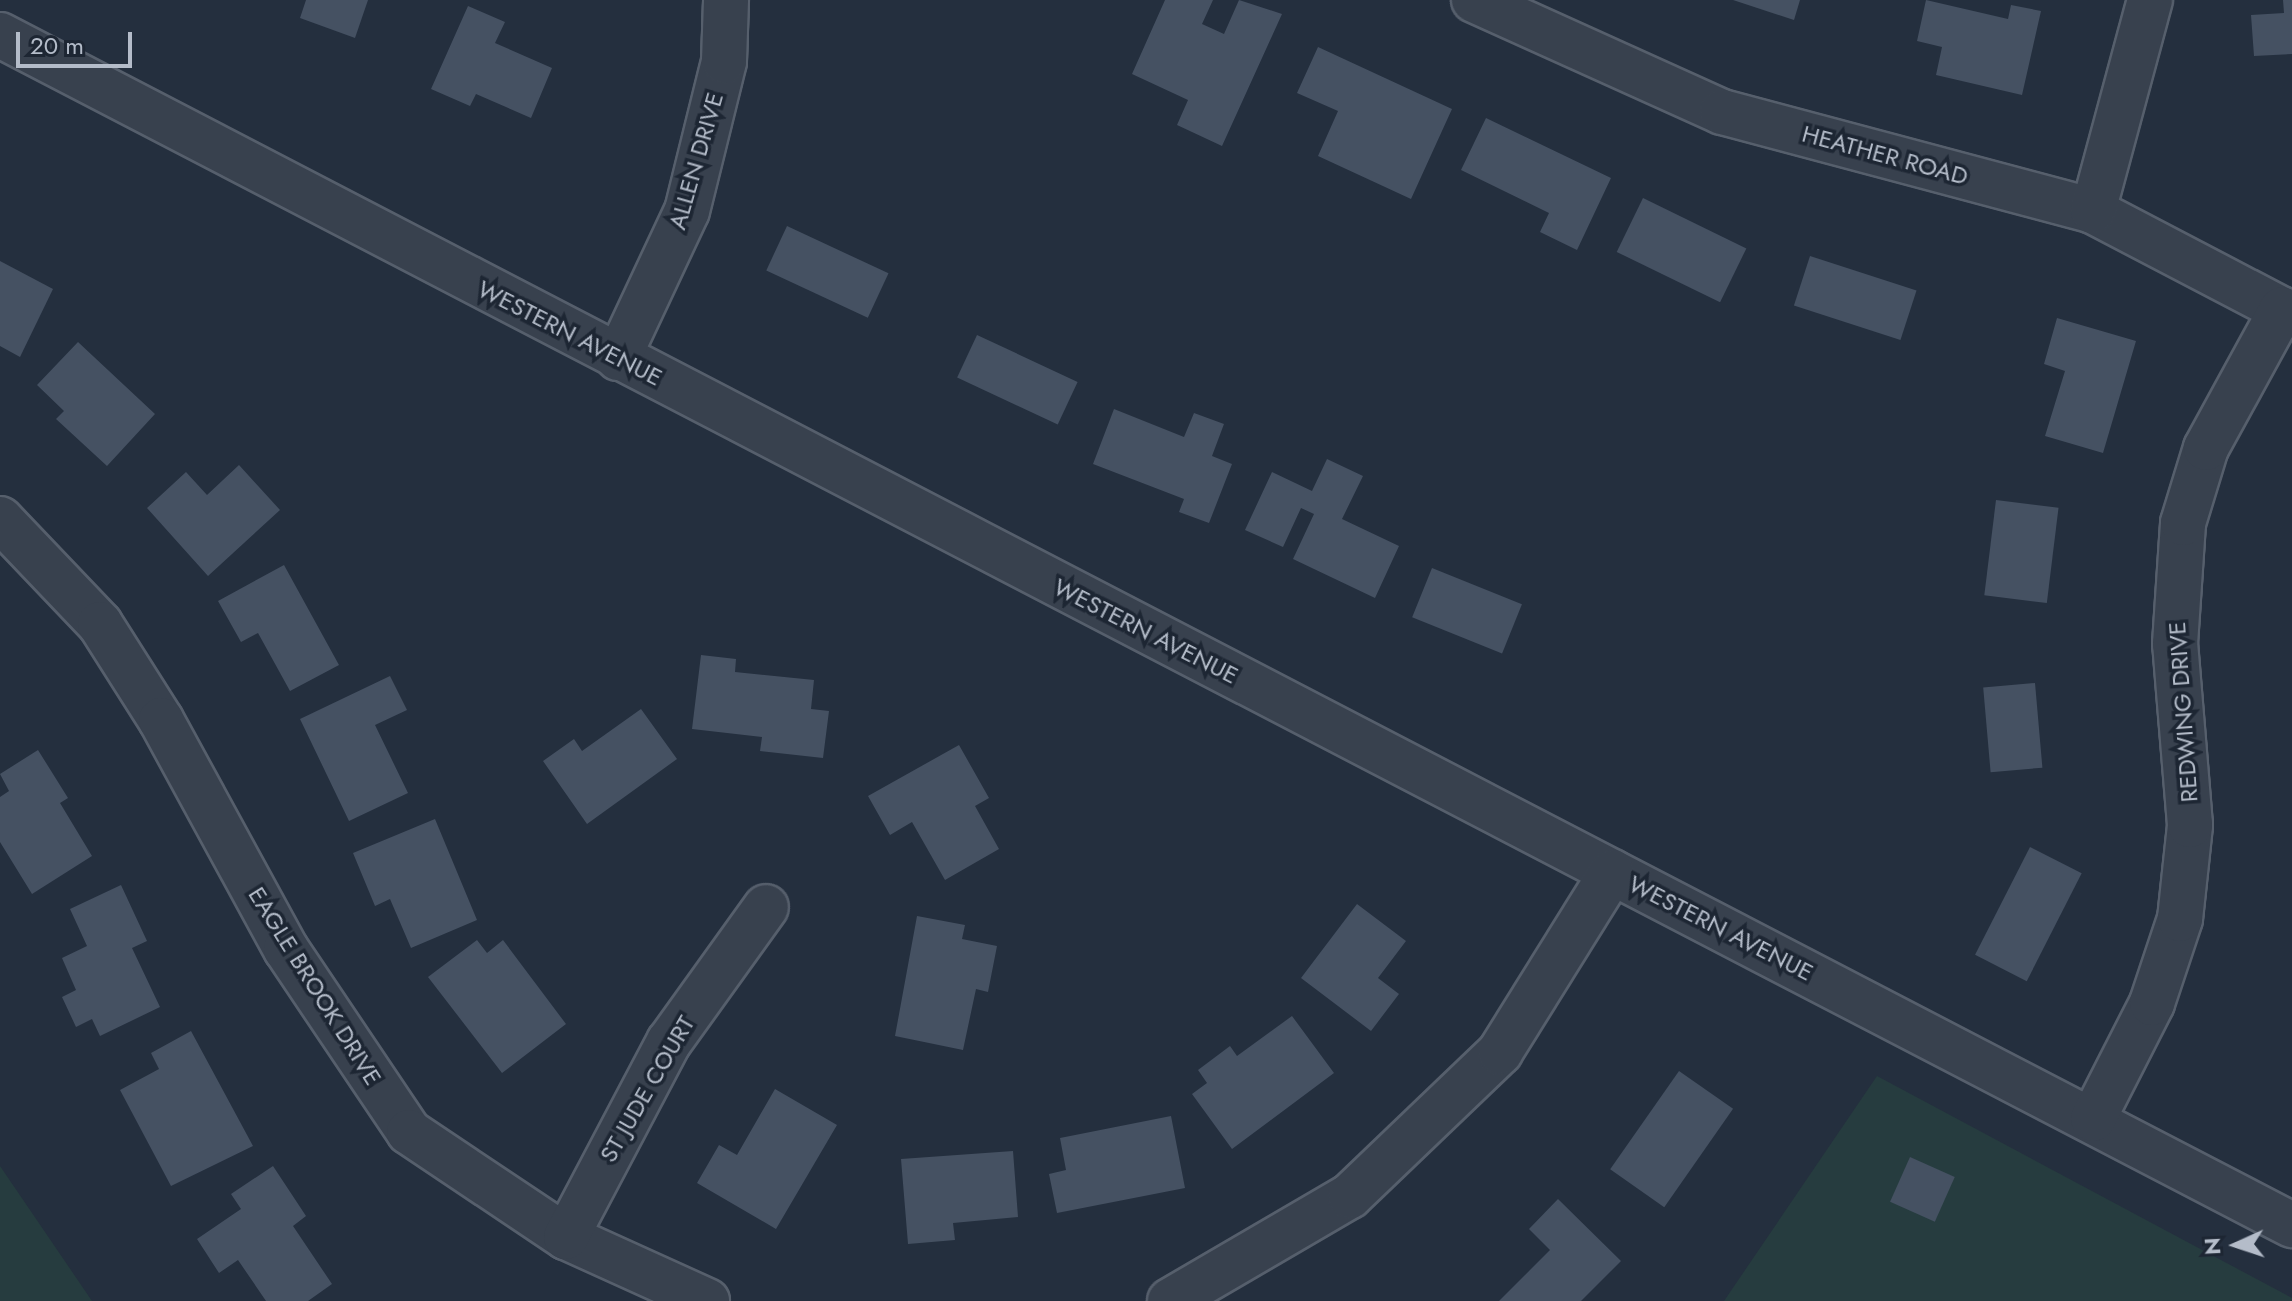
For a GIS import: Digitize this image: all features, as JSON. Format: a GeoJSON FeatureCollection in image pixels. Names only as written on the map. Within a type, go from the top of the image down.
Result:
{"type":"FeatureCollection","features":[{"type":"Feature","properties":{"kind":"street","name":"ALLEN DRIVE"},"geometry":{"type":"LineString","coordinates":[[618,358],[687,211],[724,61],[726,0]]}},
{"type":"Feature","properties":{"kind":"street","name":"HEATHER ROAD"},"geometry":{"type":"LineString","coordinates":[[1474,0],[1722,112],[2093,211],[2287,312]]}},
{"type":"Feature","properties":{"kind":"street"},"geometry":{"type":"LineString","coordinates":[[2093,211],[2150,0]]}},
{"type":"Feature","properties":{"kind":"street","name":"WESTERN AVENUE"},"geometry":{"type":"LineString","coordinates":[[0,35],[2292,1225]]}},
{"type":"Feature","properties":{"kind":"street","name":"REDWING DRIVE"},"geometry":{"type":"LineString","coordinates":[[2093,1119],[2152,1003],[2180,919],[2190,825],[2175,644],[2183,523],[2206,448],[2287,312]]}},
{"type":"Feature","properties":{"kind":"street","name":"EAGLE BROOK DRIVE"},"geometry":{"type":"LineString","coordinates":[[0,519],[100,624],[161,720],[286,949],[409,1132],[566,1237],[707,1301]]}},
{"type":"Feature","properties":{"kind":"street"},"geometry":{"type":"LineString","coordinates":[[1170,1301],[1350,1196],[1500,1052],[1612,872]]}},
{"type":"Feature","properties":{"kind":"street","name":"ST JUDE COURT"},"geometry":{"type":"LineString","coordinates":[[566,1237],[669,1042],[766,907]]}},
{"type":"Feature","properties":{"kind":"green space"},"geometry":{"type":"Polygon","coordinates":[[[1877,1076],[2292,1298],[2292,1301],[1724,1301],[1877,1076]]]}},
{"type":"Feature","properties":{"kind":"green space"},"geometry":{"type":"Polygon","coordinates":[[[0,1166],[92,1301],[0,1301],[0,1166]]]}},
{"type":"Feature","properties":{"kind":"building"},"geometry":{"type":"Polygon","coordinates":[[[306,0],[368,0],[355,38],[300,18],[306,0]]]}},
{"type":"Feature","properties":{"kind":"building"},"geometry":{"type":"Polygon","coordinates":[[[1165,0],[1213,0],[1202,24],[1224,34],[1239,0],[1282,14],[1222,146],[1177,125],[1188,100],[1132,74],[1165,0]]]}},
{"type":"Feature","properties":{"kind":"building"},"geometry":{"type":"Polygon","coordinates":[[[1733,0],[1800,0],[1794,20],[1733,0]]]}},
{"type":"Feature","properties":{"kind":"building"},"geometry":{"type":"Polygon","coordinates":[[[1926,0],[2008,19],[2011,5],[2041,11],[2022,95],[1936,75],[1942,47],[1917,41],[1926,0]]]}},
{"type":"Feature","properties":{"kind":"building"},"geometry":{"type":"Polygon","coordinates":[[[2283,0],[2292,0],[2292,54],[2254,56],[2251,15],[2284,13],[2283,0]]]}},
{"type":"Feature","properties":{"kind":"building"},"geometry":{"type":"Polygon","coordinates":[[[468,6],[505,22],[495,43],[552,68],[531,118],[476,94],[470,106],[431,89],[468,6]]]}},
{"type":"Feature","properties":{"kind":"building"},"geometry":{"type":"Polygon","coordinates":[[[1318,47],[1452,109],[1411,199],[1318,156],[1338,111],[1297,93],[1318,47]]]}},
{"type":"Feature","properties":{"kind":"building"},"geometry":{"type":"Polygon","coordinates":[[[1486,118],[1611,178],[1577,250],[1540,232],[1549,213],[1461,170],[1486,118]]]}},
{"type":"Feature","properties":{"kind":"building"},"geometry":{"type":"Polygon","coordinates":[[[1643,198],[1746,248],[1720,302],[1617,252],[1643,198]]]}},
{"type":"Feature","properties":{"kind":"building"},"geometry":{"type":"Polygon","coordinates":[[[787,226],[889,273],[868,318],[766,270],[787,226]]]}},
{"type":"Feature","properties":{"kind":"building"},"geometry":{"type":"Polygon","coordinates":[[[1810,256],[1917,291],[1900,340],[1794,305],[1810,256]]]}},
{"type":"Feature","properties":{"kind":"building"},"geometry":{"type":"Polygon","coordinates":[[[0,261],[53,289],[20,357],[0,346],[0,261]]]}},
{"type":"Feature","properties":{"kind":"building"},"geometry":{"type":"Polygon","coordinates":[[[2057,318],[2136,341],[2103,453],[2045,436],[2065,371],[2044,364],[2057,318]]]}},
{"type":"Feature","properties":{"kind":"building"},"geometry":{"type":"Polygon","coordinates":[[[977,335],[1078,382],[1058,425],[957,378],[977,335]]]}},
{"type":"Feature","properties":{"kind":"building"},"geometry":{"type":"Polygon","coordinates":[[[78,342],[155,414],[107,466],[56,419],[64,411],[37,385],[78,342]]]}},
{"type":"Feature","properties":{"kind":"building"},"geometry":{"type":"Polygon","coordinates":[[[1114,409],[1184,437],[1194,413],[1224,424],[1212,456],[1232,464],[1209,523],[1179,512],[1184,499],[1093,464],[1114,409]]]}},
{"type":"Feature","properties":{"kind":"building"},"geometry":{"type":"Polygon","coordinates":[[[1327,459],[1363,476],[1342,519],[1399,546],[1375,598],[1293,559],[1314,514],[1301,508],[1283,547],[1245,530],[1272,472],[1312,491],[1327,459]]]}},
{"type":"Feature","properties":{"kind":"building"},"geometry":{"type":"Polygon","coordinates":[[[239,465],[280,510],[208,576],[147,508],[186,472],[207,495],[239,465]]]}},
{"type":"Feature","properties":{"kind":"building"},"geometry":{"type":"Polygon","coordinates":[[[1996,500],[2059,508],[2047,603],[1984,595],[1996,500]]]}},
{"type":"Feature","properties":{"kind":"building"},"geometry":{"type":"Polygon","coordinates":[[[284,565],[339,665],[290,691],[258,633],[241,642],[218,601],[284,565]]]}},
{"type":"Feature","properties":{"kind":"building"},"geometry":{"type":"Polygon","coordinates":[[[1432,568],[1522,604],[1502,653],[1412,617],[1432,568]]]}},
{"type":"Feature","properties":{"kind":"building"},"geometry":{"type":"Polygon","coordinates":[[[701,655],[736,659],[735,672],[814,680],[811,709],[829,711],[823,758],[760,751],[762,737],[692,729],[701,655]]]}},
{"type":"Feature","properties":{"kind":"building"},"geometry":{"type":"Polygon","coordinates":[[[390,676],[407,710],[375,725],[408,793],[349,821],[300,719],[390,676]]]}},
{"type":"Feature","properties":{"kind":"building"},"geometry":{"type":"Polygon","coordinates":[[[2035,683],[2042,768],[1991,772],[1983,688],[2035,683]]]}},
{"type":"Feature","properties":{"kind":"building"},"geometry":{"type":"Polygon","coordinates":[[[641,709],[677,759],[587,824],[543,761],[574,739],[582,751],[641,709]]]}},
{"type":"Feature","properties":{"kind":"building"},"geometry":{"type":"Polygon","coordinates":[[[959,745],[989,798],[975,806],[999,849],[945,880],[912,822],[890,835],[868,796],[959,745]]]}},
{"type":"Feature","properties":{"kind":"building"},"geometry":{"type":"Polygon","coordinates":[[[38,750],[68,798],[60,803],[92,856],[32,894],[0,842],[0,797],[9,791],[0,774],[38,750]]]}},
{"type":"Feature","properties":{"kind":"building"},"geometry":{"type":"Polygon","coordinates":[[[435,819],[477,920],[411,948],[390,899],[375,906],[353,853],[435,819]]]}},
{"type":"Feature","properties":{"kind":"building"},"geometry":{"type":"Polygon","coordinates":[[[2030,847],[2082,873],[2027,981],[1975,955],[2030,847]]]}},
{"type":"Feature","properties":{"kind":"building"},"geometry":{"type":"Polygon","coordinates":[[[121,885],[147,941],[132,948],[160,1007],[100,1036],[92,1019],[76,1027],[62,997],[76,990],[62,958],[87,946],[70,909],[121,885]]]}},
{"type":"Feature","properties":{"kind":"building"},"geometry":{"type":"Polygon","coordinates":[[[1357,904],[1406,941],[1378,978],[1399,994],[1371,1031],[1301,978],[1357,904]]]}},
{"type":"Feature","properties":{"kind":"building"},"geometry":{"type":"Polygon","coordinates":[[[917,916],[965,925],[962,939],[997,946],[988,992],[976,989],[963,1050],[895,1036],[917,916]]]}},
{"type":"Feature","properties":{"kind":"building"},"geometry":{"type":"Polygon","coordinates":[[[477,940],[487,953],[503,940],[566,1024],[502,1073],[428,977],[477,940]]]}},
{"type":"Feature","properties":{"kind":"building"},"geometry":{"type":"Polygon","coordinates":[[[1292,1016],[1334,1073],[1232,1149],[1192,1094],[1207,1083],[1198,1070],[1230,1046],[1237,1056],[1292,1016]]]}},
{"type":"Feature","properties":{"kind":"building"},"geometry":{"type":"Polygon","coordinates":[[[191,1031],[253,1146],[171,1186],[120,1090],[159,1069],[151,1053],[191,1031]]]}},
{"type":"Feature","properties":{"kind":"building"},"geometry":{"type":"Polygon","coordinates":[[[1679,1071],[1733,1109],[1664,1207],[1610,1169],[1679,1071]]]}},
{"type":"Feature","properties":{"kind":"building"},"geometry":{"type":"Polygon","coordinates":[[[775,1089],[837,1125],[776,1229],[697,1183],[719,1145],[737,1155],[775,1089]]]}},
{"type":"Feature","properties":{"kind":"building"},"geometry":{"type":"Polygon","coordinates":[[[1171,1116],[1185,1188],[1057,1213],[1049,1174],[1066,1170],[1060,1138],[1171,1116]]]}},
{"type":"Feature","properties":{"kind":"building"},"geometry":{"type":"Polygon","coordinates":[[[1013,1151],[1018,1217],[953,1223],[955,1240],[908,1244],[901,1159],[1013,1151]]]}},
{"type":"Feature","properties":{"kind":"building"},"geometry":{"type":"Polygon","coordinates":[[[1910,1157],[1955,1177],[1935,1222],[1890,1202],[1910,1157]]]}},
{"type":"Feature","properties":{"kind":"building"},"geometry":{"type":"Polygon","coordinates":[[[273,1166],[306,1216],[293,1226],[332,1284],[308,1301],[266,1301],[238,1260],[219,1273],[197,1239],[241,1209],[231,1194],[273,1166]]]}},
{"type":"Feature","properties":{"kind":"building"},"geometry":{"type":"Polygon","coordinates":[[[1558,1199],[1621,1261],[1581,1301],[1499,1301],[1550,1250],[1529,1229],[1558,1199]]]}}]}
